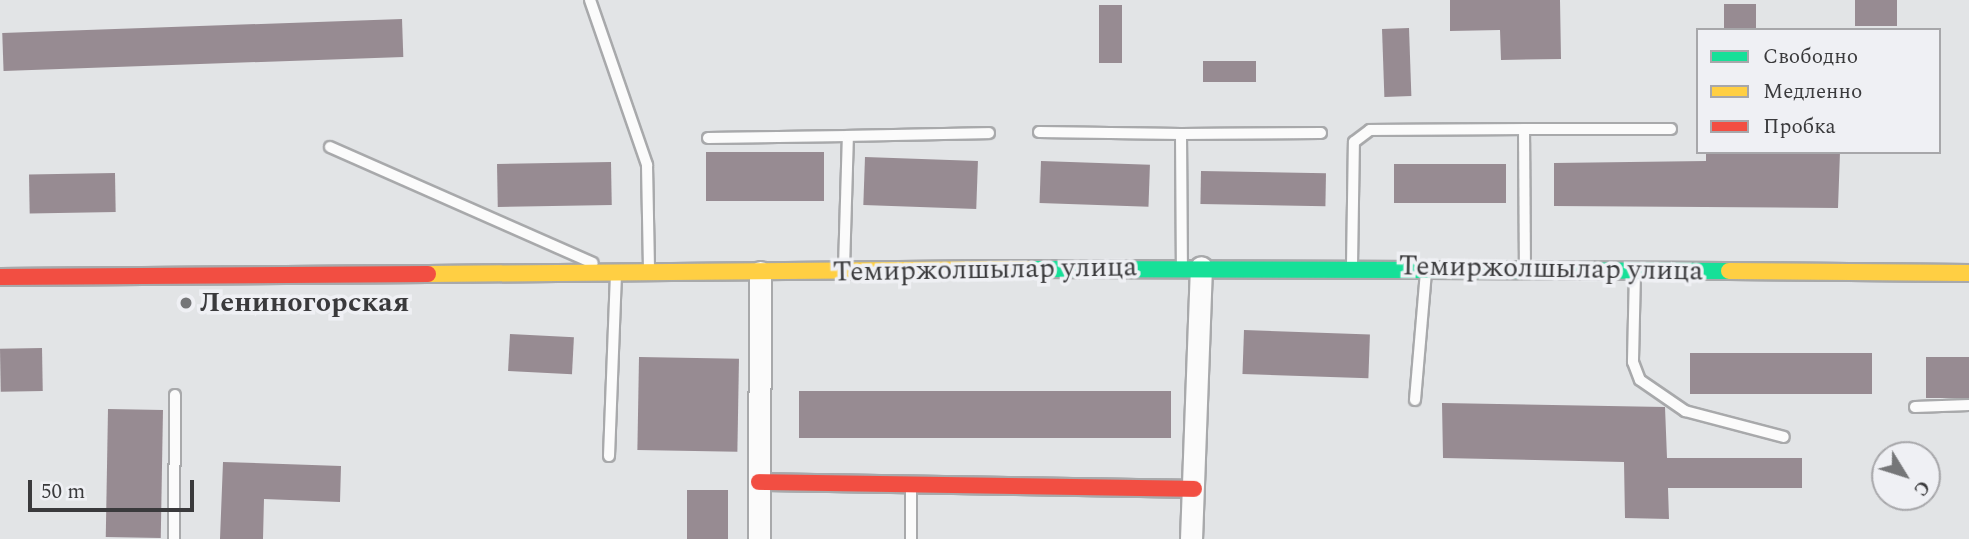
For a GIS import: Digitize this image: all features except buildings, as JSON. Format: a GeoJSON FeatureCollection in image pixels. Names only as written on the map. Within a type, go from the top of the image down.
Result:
{"type":"FeatureCollection","features":[{"type":"Feature","properties":{"kind":"street","name":"Темиржолшылар улица"},"geometry":{"type":"LineString","coordinates":[[0,277],[1191,267],[1969,272]]}},
{"type":"Feature","properties":{"kind":"street"},"geometry":{"type":"LineString","coordinates":[[1191,267],[1194,489],[1191,539]]}},
{"type":"Feature","properties":{"kind":"street"},"geometry":{"type":"LineString","coordinates":[[759,539],[760,272]]}},
{"type":"Feature","properties":{"kind":"street"},"geometry":{"type":"LineString","coordinates":[[759,482],[1194,489]]}},
{"type":"Feature","properties":{"kind":"lane"},"geometry":{"type":"LineString","coordinates":[[590,0],[647,165],[649,273]]}},
{"type":"Feature","properties":{"kind":"lane"},"geometry":{"type":"LineString","coordinates":[[1524,129],[1525,270]]}},
{"type":"Feature","properties":{"kind":"lane"},"geometry":{"type":"LineString","coordinates":[[1352,267],[1354,142],[1370,130],[1671,129]]}},
{"type":"Feature","properties":{"kind":"lane"},"geometry":{"type":"LineString","coordinates":[[1040,132],[1321,133]]}},
{"type":"Feature","properties":{"kind":"lane"},"geometry":{"type":"LineString","coordinates":[[708,138],[989,133]]}},
{"type":"Feature","properties":{"kind":"lane"},"geometry":{"type":"LineString","coordinates":[[1181,134],[1191,267]]}},
{"type":"Feature","properties":{"kind":"lane"},"geometry":{"type":"LineString","coordinates":[[844,271],[848,136]]}},
{"type":"Feature","properties":{"kind":"lane"},"geometry":{"type":"LineString","coordinates":[[330,147],[616,273],[609,456]]}},
{"type":"Feature","properties":{"kind":"lane"},"geometry":{"type":"LineString","coordinates":[[1415,400],[1426,268]]}},
{"type":"Feature","properties":{"kind":"lane"},"geometry":{"type":"LineString","coordinates":[[1635,271],[1633,362],[1640,380],[1685,411],[1784,437]]}},
{"type":"Feature","properties":{"kind":"lane"},"geometry":{"type":"LineString","coordinates":[[174,539],[175,394]]}},
{"type":"Feature","properties":{"kind":"lane"},"geometry":{"type":"LineString","coordinates":[[1915,407],[1969,405]]}},
{"type":"Feature","properties":{"kind":"lane"},"geometry":{"type":"LineString","coordinates":[[911,484],[911,539]]}},
{"type":"Feature","properties":{"kind":"traffic: fast"},"geometry":{"type":"LineString","coordinates":[[1031,269],[1729,271]]}},
{"type":"Feature","properties":{"kind":"traffic: slow"},"geometry":{"type":"LineString","coordinates":[[428,274],[1031,269]]}},
{"type":"Feature","properties":{"kind":"traffic: slow"},"geometry":{"type":"LineString","coordinates":[[1729,271],[1969,273]]}},
{"type":"Feature","properties":{"kind":"traffic: jam"},"geometry":{"type":"LineString","coordinates":[[0,277],[428,274]]}},
{"type":"Feature","properties":{"kind":"traffic: jam"},"geometry":{"type":"LineString","coordinates":[[759,482],[1194,489]]}},
{"type":"Feature","properties":{"kind":"place","name":"Лениногорская"},"geometry":{"type":"Point","coordinates":[186,303]}}]}
